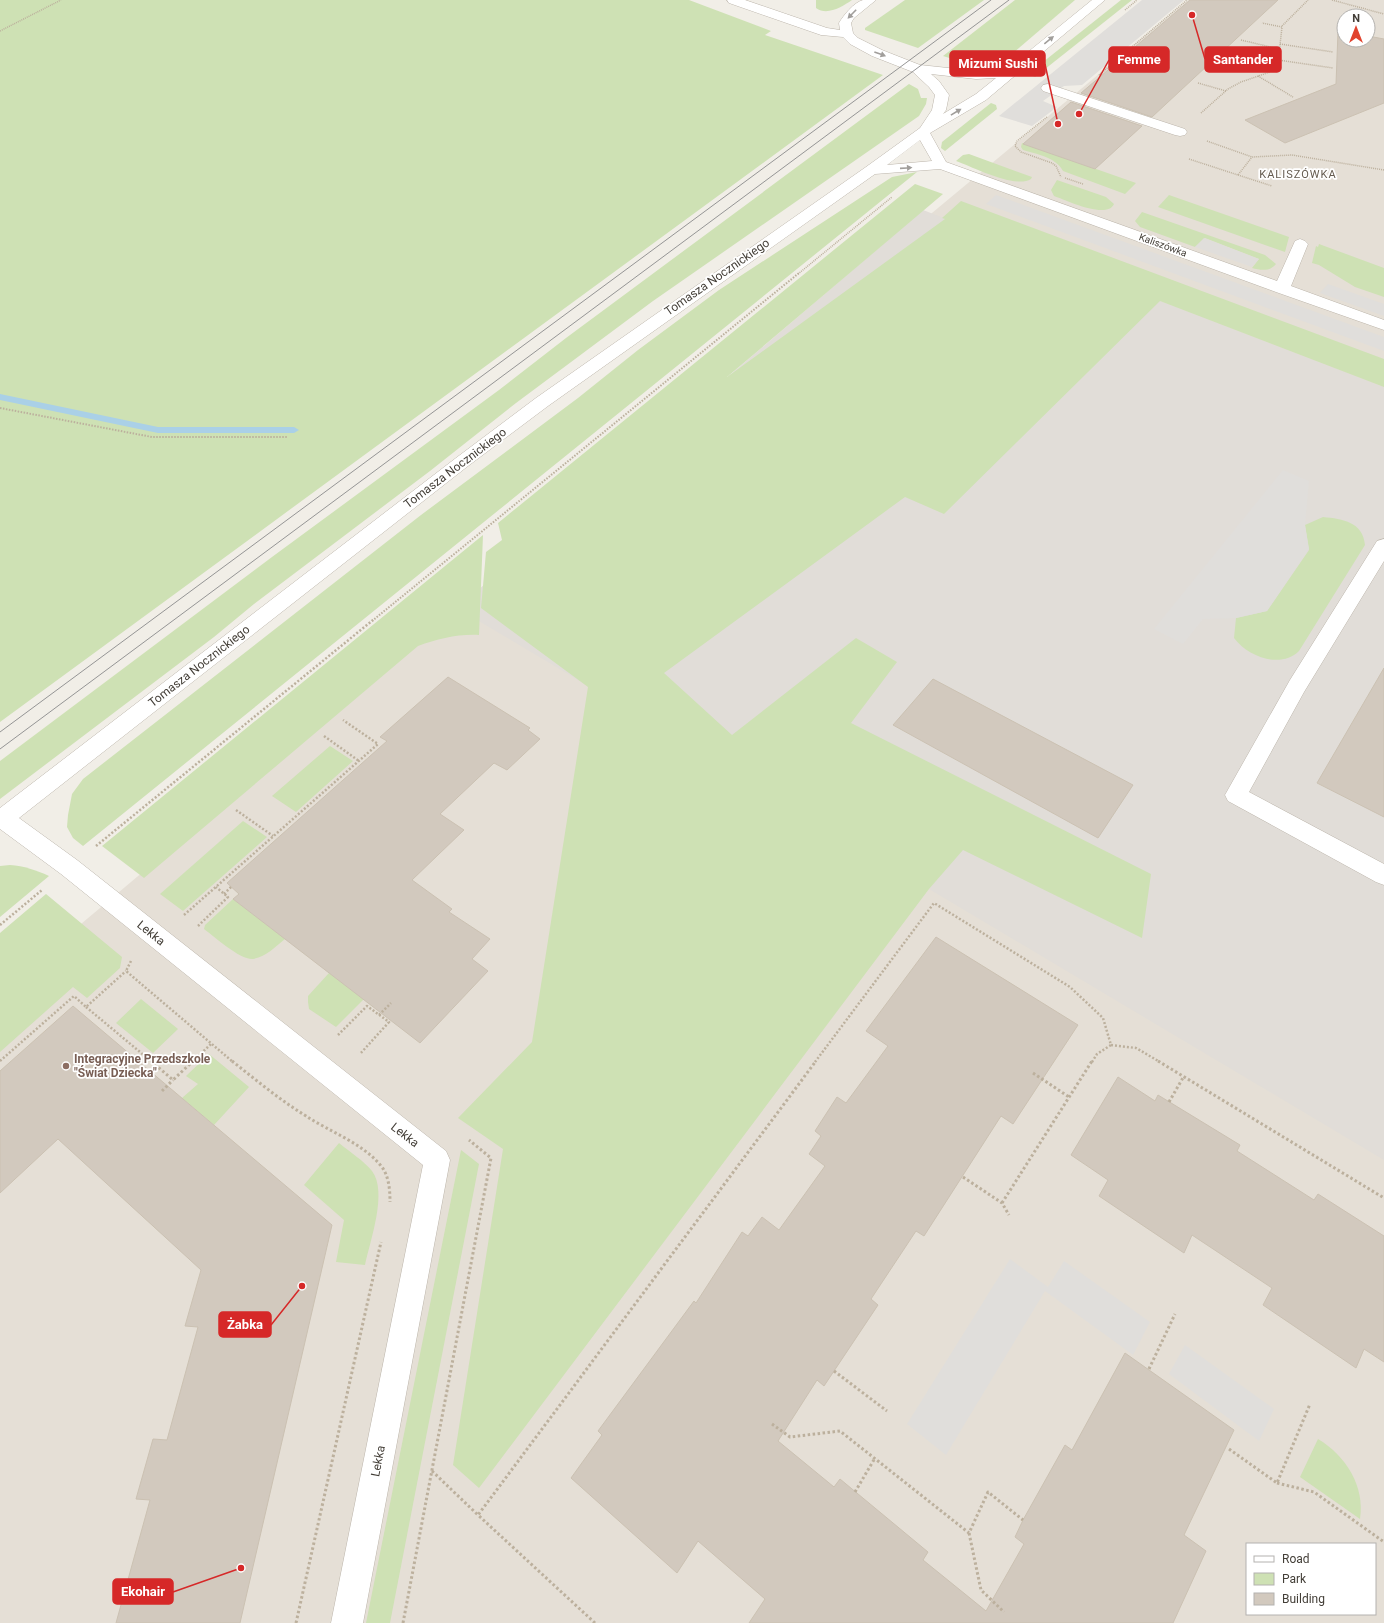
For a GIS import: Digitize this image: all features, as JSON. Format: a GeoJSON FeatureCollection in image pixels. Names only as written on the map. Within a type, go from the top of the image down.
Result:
{"type":"FeatureCollection","features":[{"type":"Feature","properties":{"kind":"street"},"geometry":{"type":"LineString","coordinates":[[733,0],[825,32],[847,34]]}},
{"type":"Feature","properties":{"kind":"street"},"geometry":{"type":"LineString","coordinates":[[870,0],[849,16],[845,22],[847,34],[854,41],[877,53],[918,69],[970,75],[1008,74]]}},
{"type":"Feature","properties":{"kind":"street","name":"Tomasza Nocznickiego"},"geometry":{"type":"LineString","coordinates":[[1,819],[462,462],[542,402],[871,170],[922,132],[981,97],[1099,0]]}},
{"type":"Feature","properties":{"kind":"street","name":"Tomasza Nocznickiego"},"geometry":{"type":"LineString","coordinates":[[918,69],[934,84],[942,95],[939,110],[922,132]]}},
{"type":"Feature","properties":{"kind":"street"},"geometry":{"type":"LineString","coordinates":[[1048,88],[1180,132]]}},
{"type":"Feature","properties":{"kind":"street"},"geometry":{"type":"LineString","coordinates":[[922,132],[941,165]]}},
{"type":"Feature","properties":{"kind":"street","name":"Kaliszówka"},"geometry":{"type":"LineString","coordinates":[[871,170],[941,165],[1384,326]]}},
{"type":"Feature","properties":{"kind":"street"},"geometry":{"type":"LineString","coordinates":[[1282,289],[1300,244]]}},
{"type":"Feature","properties":{"kind":"street"},"geometry":{"type":"LineString","coordinates":[[1384,546],[1297,686],[1236,796],[1384,875]]}},
{"type":"Feature","properties":{"kind":"street","name":"Lekka"},"geometry":{"type":"LineString","coordinates":[[1,819],[69,867],[437,1160],[347,1623]]}},
{"type":"Feature","properties":{"kind":"path"},"geometry":{"type":"LineString","coordinates":[[0,31],[61,0]]}},
{"type":"Feature","properties":{"kind":"path"},"geometry":{"type":"LineString","coordinates":[[1061,177],[1056,166],[1052,163],[1021,152],[1015,146],[1017,141],[1073,97],[1187,0]]}},
{"type":"Feature","properties":{"kind":"path"},"geometry":{"type":"LineString","coordinates":[[1308,0],[1282,26],[1278,63],[1270,72],[1241,82],[1226,92],[1180,132],[1252,157],[1292,155],[1384,170]]}},
{"type":"Feature","properties":{"kind":"path"},"geometry":{"type":"LineString","coordinates":[[1332,0],[1384,14]]}},
{"type":"Feature","properties":{"kind":"path"},"geometry":{"type":"LineString","coordinates":[[1262,23],[1282,26]]}},
{"type":"Feature","properties":{"kind":"path"},"geometry":{"type":"LineString","coordinates":[[1241,40],[1279,49]]}},
{"type":"Feature","properties":{"kind":"path"},"geometry":{"type":"LineString","coordinates":[[1280,44],[1334,52]]}},
{"type":"Feature","properties":{"kind":"path"},"geometry":{"type":"LineString","coordinates":[[1278,60],[1333,68]]}},
{"type":"Feature","properties":{"kind":"path"},"geometry":{"type":"LineString","coordinates":[[1258,76],[1293,97]]}},
{"type":"Feature","properties":{"kind":"path"},"geometry":{"type":"LineString","coordinates":[[1198,83],[1226,92]]}},
{"type":"Feature","properties":{"kind":"path"},"geometry":{"type":"LineString","coordinates":[[1238,175],[1272,186]]}},
{"type":"Feature","properties":{"kind":"path"},"geometry":{"type":"LineString","coordinates":[[91,849],[893,196]]}},
{"type":"Feature","properties":{"kind":"path"},"geometry":{"type":"LineString","coordinates":[[0,408],[152,437],[287,437]]}},
{"type":"Feature","properties":{"kind":"path"},"geometry":{"type":"LineString","coordinates":[[181,918],[378,744],[343,720]]}},
{"type":"Feature","properties":{"kind":"path"},"geometry":{"type":"LineString","coordinates":[[324,736],[359,761]]}},
{"type":"Feature","properties":{"kind":"path"},"geometry":{"type":"LineString","coordinates":[[236,810],[273,836]]}},
{"type":"Feature","properties":{"kind":"path"},"geometry":{"type":"LineString","coordinates":[[0,925],[45,887]]}},
{"type":"Feature","properties":{"kind":"path"},"geometry":{"type":"LineString","coordinates":[[195,929],[228,898],[216,887]]}},
{"type":"Feature","properties":{"kind":"path"},"geometry":{"type":"LineString","coordinates":[[224,894],[231,887]]}},
{"type":"Feature","properties":{"kind":"path"},"geometry":{"type":"LineString","coordinates":[[478,1515],[934,903],[1070,987],[1103,1018],[1111,1045]]}},
{"type":"Feature","properties":{"kind":"path"},"geometry":{"type":"LineString","coordinates":[[86,1007],[126,971],[134,955]]}},
{"type":"Feature","properties":{"kind":"path"},"geometry":{"type":"LineString","coordinates":[[126,971],[254,1080],[297,1111],[344,1136],[377,1162],[387,1176],[390,1184],[389,1207]]}},
{"type":"Feature","properties":{"kind":"path"},"geometry":{"type":"LineString","coordinates":[[0,1061],[74,996],[173,1080]]}},
{"type":"Feature","properties":{"kind":"path"},"geometry":{"type":"LineString","coordinates":[[379,1015],[391,1003]]}},
{"type":"Feature","properties":{"kind":"path"},"geometry":{"type":"LineString","coordinates":[[335,1038],[367,1006],[389,1022],[358,1056],[364,1060]]}},
{"type":"Feature","properties":{"kind":"path"},"geometry":{"type":"LineString","coordinates":[[162,1090],[211,1044]]}},
{"type":"Feature","properties":{"kind":"path"},"geometry":{"type":"LineString","coordinates":[[1002,1203],[1097,1054],[1111,1045],[1136,1048],[1384,1198]]}},
{"type":"Feature","properties":{"kind":"path"},"geometry":{"type":"LineString","coordinates":[[1033,1073],[1069,1097]]}},
{"type":"Feature","properties":{"kind":"path"},"geometry":{"type":"LineString","coordinates":[[1169,1102],[1184,1076]]}},
{"type":"Feature","properties":{"kind":"path"},"geometry":{"type":"LineString","coordinates":[[403,1623],[491,1158],[467,1139]]}},
{"type":"Feature","properties":{"kind":"path"},"geometry":{"type":"LineString","coordinates":[[963,1177],[1002,1203],[1009,1215]]}},
{"type":"Feature","properties":{"kind":"path"},"geometry":{"type":"LineString","coordinates":[[296,1623],[382,1237]]}},
{"type":"Feature","properties":{"kind":"path"},"geometry":{"type":"LineString","coordinates":[[1149,1369],[1175,1314]]}},
{"type":"Feature","properties":{"kind":"path"},"geometry":{"type":"LineString","coordinates":[[834,1371],[888,1411]]}},
{"type":"Feature","properties":{"kind":"path"},"geometry":{"type":"LineString","coordinates":[[1277,1483],[1310,1404]]}},
{"type":"Feature","properties":{"kind":"path"},"geometry":{"type":"LineString","coordinates":[[772,1424],[790,1438],[840,1431],[968,1533],[981,1590],[1004,1612]]}},
{"type":"Feature","properties":{"kind":"path"},"geometry":{"type":"LineString","coordinates":[[1229,1449],[1277,1483],[1314,1492],[1384,1542]]}},
{"type":"Feature","properties":{"kind":"path"},"geometry":{"type":"LineString","coordinates":[[855,1492],[875,1458]]}},
{"type":"Feature","properties":{"kind":"path"},"geometry":{"type":"LineString","coordinates":[[432,1471],[595,1623]]}},
{"type":"Feature","properties":{"kind":"path"},"geometry":{"type":"LineString","coordinates":[[968,1533],[988,1492],[1023,1520]]}},
{"type":"Feature","properties":{"kind":"shaded area"},"geometry":{"type":"Polygon","coordinates":[[[1142,0],[1184,0],[1082,85],[1064,86],[1043,101],[1057,107],[1032,126],[999,116],[1142,0]]]}},
{"type":"Feature","properties":{"kind":"shaded area"},"geometry":{"type":"Polygon","coordinates":[[[1188,0],[1384,0],[1384,1623],[0,1623],[0,992],[457,608],[1188,0]]]}},
{"type":"Feature","properties":{"kind":"shaded area"},"geometry":{"type":"Polygon","coordinates":[[[996,195],[1384,337],[1384,351],[986,204],[996,195]]]}},
{"type":"Feature","properties":{"kind":"shaded area"},"geometry":{"type":"Polygon","coordinates":[[[923,210],[1384,387],[1384,1160],[457,608],[923,210]]]}},
{"type":"Feature","properties":{"kind":"shaded area"},"geometry":{"type":"Polygon","coordinates":[[[1204,238],[1259,259],[1252,267],[1195,247],[1204,238]]]}},
{"type":"Feature","properties":{"kind":"shaded area"},"geometry":{"type":"Polygon","coordinates":[[[1328,284],[1384,304],[1384,316],[1320,293],[1328,284]]]}},
{"type":"Feature","properties":{"kind":"shaded area"},"geometry":{"type":"Polygon","coordinates":[[[1283,470],[1309,481],[1305,525],[1309,549],[1267,611],[1236,618],[1203,619],[1183,644],[1154,629],[1283,470]]]}},
{"type":"Feature","properties":{"kind":"shaded area"},"geometry":{"type":"Polygon","coordinates":[[[1010,1259],[1048,1287],[1064,1261],[1150,1322],[1133,1355],[1045,1291],[946,1455],[907,1424],[1010,1259]]]}},
{"type":"Feature","properties":{"kind":"shaded area"},"geometry":{"type":"Polygon","coordinates":[[[1185,1345],[1274,1409],[1259,1441],[1169,1374],[1185,1345]]]}},
{"type":"Feature","properties":{"kind":"green space"},"geometry":{"type":"Polygon","coordinates":[[[0,0],[689,0],[771,31],[765,35],[883,75],[0,722],[0,0]]]}},
{"type":"Feature","properties":{"kind":"green space"},"geometry":{"type":"Polygon","coordinates":[[[816,0],[852,0],[839,8],[825,11],[816,8],[816,0]]]}},
{"type":"Feature","properties":{"kind":"green space"},"geometry":{"type":"Polygon","coordinates":[[[905,0],[984,0],[918,48],[865,30],[865,28],[905,0]]]}},
{"type":"Feature","properties":{"kind":"green space"},"geometry":{"type":"Polygon","coordinates":[[[1015,0],[1075,0],[1006,59],[990,63],[974,63],[959,61],[943,56],[1015,0]]]}},
{"type":"Feature","properties":{"kind":"green space"},"geometry":{"type":"Polygon","coordinates":[[[1121,0],[1132,0],[1035,77],[1028,74],[1121,0]]]}},
{"type":"Feature","properties":{"kind":"green space"},"geometry":{"type":"Polygon","coordinates":[[[909,84],[918,89],[921,98],[927,98],[926,104],[919,116],[653,301],[516,403],[430,471],[254,604],[214,637],[0,799],[0,761],[909,84]]]}},
{"type":"Feature","properties":{"kind":"green space"},"geometry":{"type":"Polygon","coordinates":[[[991,103],[996,105],[997,109],[945,151],[941,148],[942,142],[991,103]]]}},
{"type":"Feature","properties":{"kind":"green space"},"geometry":{"type":"Polygon","coordinates":[[[1022,143],[1136,183],[1125,194],[1063,171],[1056,162],[1051,159],[1023,150],[1021,147],[1022,143]]]}},
{"type":"Feature","properties":{"kind":"green space"},"geometry":{"type":"Polygon","coordinates":[[[969,154],[1032,177],[1031,179],[1024,181],[1005,179],[956,161],[963,155],[969,154]]]}},
{"type":"Feature","properties":{"kind":"green space"},"geometry":{"type":"Polygon","coordinates":[[[917,172],[83,846],[73,838],[67,827],[68,815],[72,794],[83,779],[421,515],[578,398],[638,350],[719,290],[892,177],[917,172]]]}},
{"type":"Feature","properties":{"kind":"green space"},"geometry":{"type":"Polygon","coordinates":[[[1057,180],[1106,197],[1114,204],[1110,208],[1095,210],[1076,205],[1054,196],[1051,190],[1057,180]]]}},
{"type":"Feature","properties":{"kind":"green space"},"geometry":{"type":"Polygon","coordinates":[[[915,184],[943,194],[727,377],[945,219],[942,218],[961,201],[1384,359],[1384,387],[1160,301],[944,514],[905,497],[664,673],[732,735],[856,638],[897,662],[851,723],[1151,874],[1142,938],[963,850],[929,889],[479,1488],[453,1465],[503,1149],[458,1118],[532,1042],[588,687],[481,608],[486,552],[502,540],[498,523],[915,184]]]}},
{"type":"Feature","properties":{"kind":"green space"},"geometry":{"type":"Polygon","coordinates":[[[1169,195],[1289,237],[1285,252],[1158,207],[1169,195]]]}},
{"type":"Feature","properties":{"kind":"green space"},"geometry":{"type":"Polygon","coordinates":[[[1142,212],[1265,255],[1276,264],[1274,267],[1262,270],[1252,268],[1259,259],[1205,238],[1195,247],[1140,227],[1135,221],[1142,212]]]}},
{"type":"Feature","properties":{"kind":"green space"},"geometry":{"type":"Polygon","coordinates":[[[1319,244],[1384,268],[1384,297],[1355,287],[1319,265],[1312,263],[1316,246],[1318,247],[1319,244]]]}},
{"type":"Feature","properties":{"kind":"green space"},"geometry":{"type":"Polygon","coordinates":[[[1323,517],[1351,523],[1360,531],[1365,545],[1299,651],[1292,656],[1274,660],[1248,651],[1234,638],[1236,618],[1267,611],[1309,550],[1305,525],[1323,517]]]}},
{"type":"Feature","properties":{"kind":"green space"},"geometry":{"type":"Polygon","coordinates":[[[483,535],[479,635],[463,635],[433,641],[418,646],[144,878],[102,846],[483,535]]]}},
{"type":"Feature","properties":{"kind":"green space"},"geometry":{"type":"Polygon","coordinates":[[[330,746],[353,761],[296,812],[272,796],[330,746]]]}},
{"type":"Feature","properties":{"kind":"green space"},"geometry":{"type":"Polygon","coordinates":[[[243,821],[267,837],[183,911],[160,894],[243,821]]]}},
{"type":"Feature","properties":{"kind":"green space"},"geometry":{"type":"Polygon","coordinates":[[[0,866],[20,866],[49,876],[0,917],[0,866]]]}},
{"type":"Feature","properties":{"kind":"green space"},"geometry":{"type":"Polygon","coordinates":[[[46,894],[122,957],[120,968],[87,998],[73,987],[0,1052],[0,933],[46,894]]]}},
{"type":"Feature","properties":{"kind":"green space"},"geometry":{"type":"Polygon","coordinates":[[[233,899],[285,939],[266,954],[253,959],[241,956],[204,929],[205,925],[233,899]]]}},
{"type":"Feature","properties":{"kind":"green space"},"geometry":{"type":"Polygon","coordinates":[[[329,973],[364,999],[336,1027],[309,1009],[308,1002],[308,996],[329,973]]]}},
{"type":"Feature","properties":{"kind":"green space"},"geometry":{"type":"Polygon","coordinates":[[[141,999],[178,1029],[153,1053],[116,1023],[141,999]]]}},
{"type":"Feature","properties":{"kind":"green space"},"geometry":{"type":"Polygon","coordinates":[[[209,1054],[249,1087],[214,1125],[182,1098],[198,1084],[186,1076],[209,1054]]]}},
{"type":"Feature","properties":{"kind":"green space"},"geometry":{"type":"Polygon","coordinates":[[[339,1143],[369,1167],[376,1180],[378,1204],[374,1230],[365,1265],[336,1262],[344,1220],[304,1185],[339,1143]]]}},
{"type":"Feature","properties":{"kind":"green space"},"geometry":{"type":"Polygon","coordinates":[[[461,1150],[479,1164],[390,1623],[366,1623],[461,1150]]]}},
{"type":"Feature","properties":{"kind":"green space"},"geometry":{"type":"Polygon","coordinates":[[[1318,1439],[1337,1454],[1351,1473],[1359,1495],[1361,1507],[1360,1519],[1300,1477],[1318,1439]]]}},
{"type":"Feature","properties":{"kind":"building"},"geometry":{"type":"Polygon","coordinates":[[[1190,0],[1278,0],[1152,117],[1081,93],[1190,0]]]}},
{"type":"Feature","properties":{"kind":"building"},"geometry":{"type":"Polygon","coordinates":[[[1376,38],[1384,39],[1384,103],[1285,143],[1245,120],[1336,84],[1337,48],[1376,48],[1376,38]]]}},
{"type":"Feature","properties":{"kind":"building"},"geometry":{"type":"Polygon","coordinates":[[[1071,102],[1142,126],[1095,169],[1023,144],[1071,102]]]}},
{"type":"Feature","properties":{"kind":"building"},"geometry":{"type":"Polygon","coordinates":[[[1384,668],[1384,817],[1317,783],[1384,668]]]}},
{"type":"Feature","properties":{"kind":"building"},"geometry":{"type":"Polygon","coordinates":[[[448,677],[530,728],[528,730],[540,739],[507,770],[494,763],[440,814],[464,830],[412,880],[452,909],[449,912],[490,939],[472,959],[488,971],[420,1043],[233,899],[239,894],[227,883],[387,741],[380,737],[448,677]]]}},
{"type":"Feature","properties":{"kind":"building"},"geometry":{"type":"Polygon","coordinates":[[[933,679],[1133,785],[1098,838],[893,725],[933,679]]]}},
{"type":"Feature","properties":{"kind":"building"},"geometry":{"type":"Polygon","coordinates":[[[936,937],[1078,1025],[1013,1124],[1001,1116],[924,1236],[916,1231],[871,1299],[878,1305],[824,1386],[817,1380],[778,1441],[834,1487],[840,1479],[928,1552],[923,1560],[986,1611],[1024,1544],[1015,1537],[1023,1520],[1065,1445],[1072,1450],[1125,1353],[1234,1430],[1184,1535],[1206,1551],[1173,1623],[749,1623],[765,1599],[698,1541],[677,1573],[571,1478],[602,1435],[598,1431],[694,1301],[696,1303],[742,1232],[748,1236],[762,1217],[779,1230],[825,1166],[809,1154],[821,1136],[815,1131],[837,1097],[846,1103],[888,1046],[866,1031],[936,937]]]}},
{"type":"Feature","properties":{"kind":"building"},"geometry":{"type":"Polygon","coordinates":[[[73,1006],[332,1225],[240,1623],[116,1623],[150,1500],[136,1499],[153,1439],[167,1440],[198,1327],[185,1326],[201,1270],[58,1139],[0,1193],[0,1071],[73,1006]]]}},
{"type":"Feature","properties":{"kind":"building"},"geometry":{"type":"Polygon","coordinates":[[[1118,1077],[1155,1101],[1158,1095],[1240,1145],[1237,1151],[1314,1200],[1318,1194],[1384,1236],[1384,1362],[1364,1349],[1356,1368],[1263,1305],[1272,1288],[1192,1235],[1184,1253],[1099,1196],[1108,1180],[1071,1155],[1118,1077]]]}},
{"type":"Feature","properties":{"kind":"waterway"},"geometry":{"type":"LineString","coordinates":[[0,397],[158,430],[294,430]]}},
{"type":"Feature","properties":{"kind":"tram line"},"geometry":{"type":"LineString","coordinates":[[0,732],[991,0]]}},
{"type":"Feature","properties":{"kind":"tram line"},"geometry":{"type":"LineString","coordinates":[[0,749],[1009,0]]}},
{"type":"Feature","properties":{"kind":"place","name":"Santander"},"geometry":{"type":"Point","coordinates":[1192,15]}},
{"type":"Feature","properties":{"kind":"place","name":"Femme"},"geometry":{"type":"Point","coordinates":[1079,114]}},
{"type":"Feature","properties":{"kind":"place","name":"Mizumi Sushi"},"geometry":{"type":"Point","coordinates":[1058,124]}},
{"type":"Feature","properties":{"kind":"place","name":"Integracyjne Przedszkole \"Świat Dziecka\""},"geometry":{"type":"Point","coordinates":[66,1066]}},
{"type":"Feature","properties":{"kind":"place","name":"Żabka"},"geometry":{"type":"Point","coordinates":[302,1286]}},
{"type":"Feature","properties":{"kind":"place","name":"Ekohair"},"geometry":{"type":"Point","coordinates":[241,1568]}},
{"type":"Feature","properties":{"kind":"district","name":"KALISZÓWKA"},"geometry":{"type":"Point","coordinates":[1298,174]}}]}
